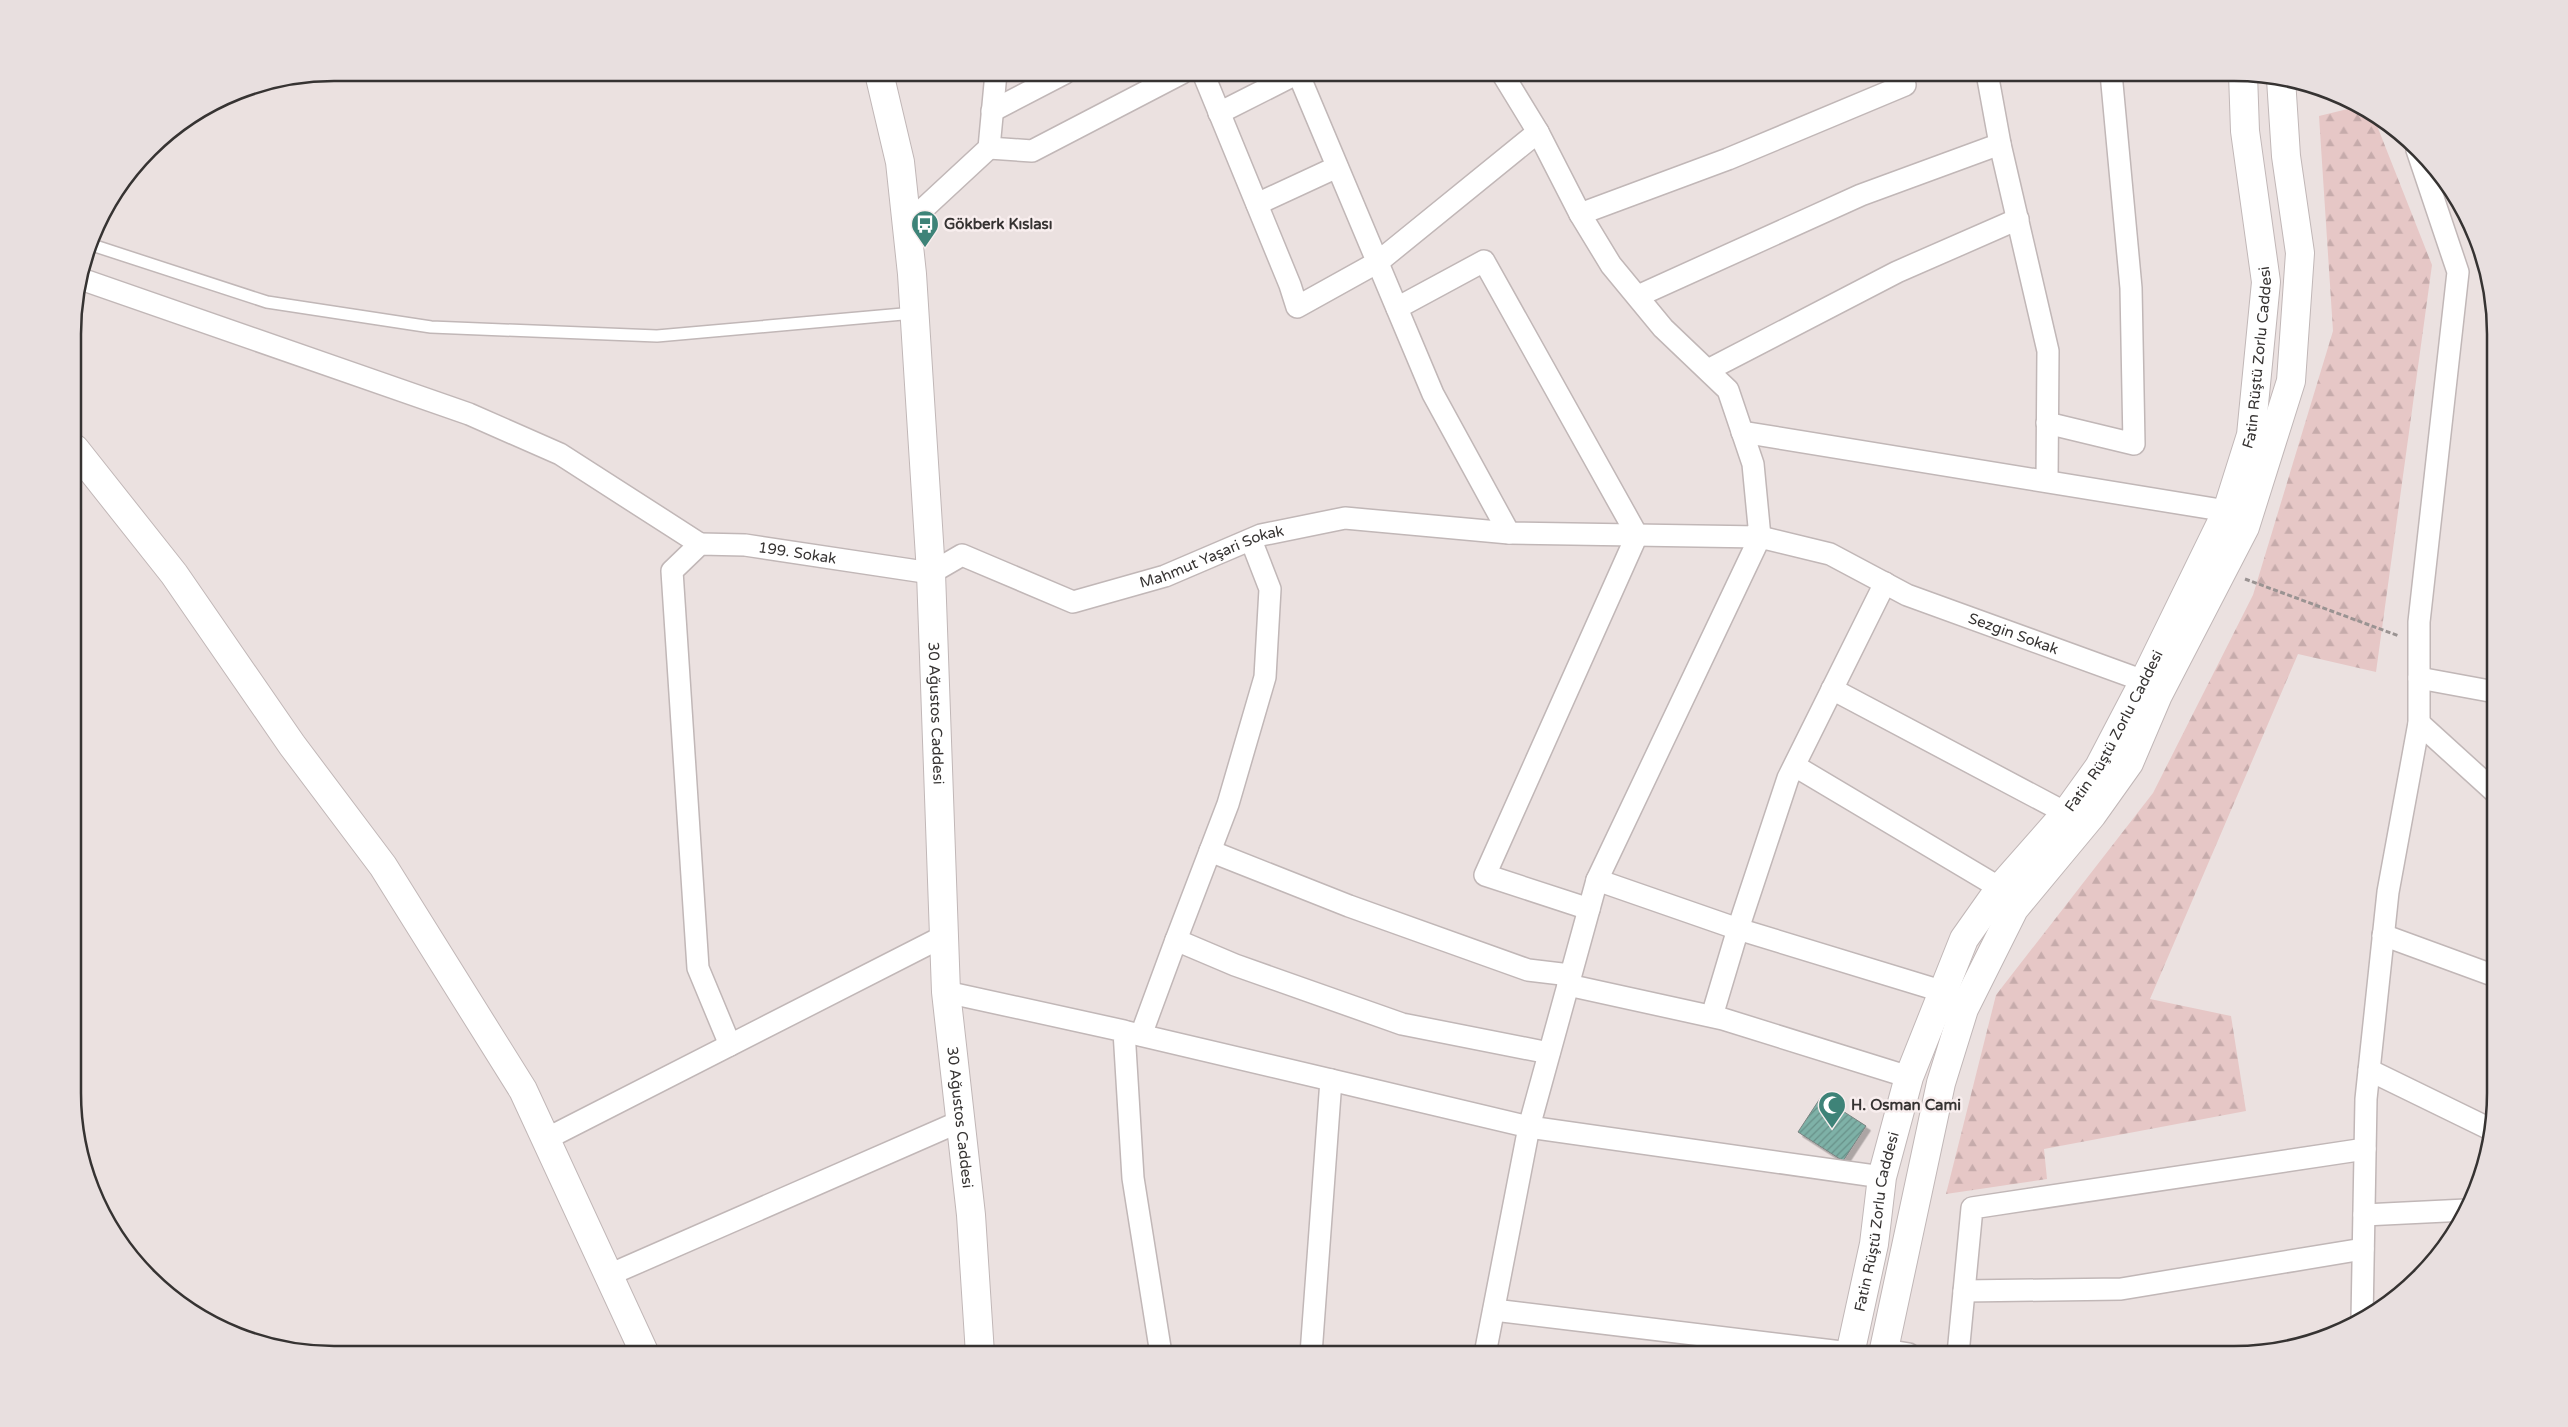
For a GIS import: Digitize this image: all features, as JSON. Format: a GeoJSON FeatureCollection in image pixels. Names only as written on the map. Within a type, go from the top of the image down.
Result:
{"type":"FeatureCollection","features":[{"type":"Feature","properties":{"kind":"main road","name":"30 Ağustos Caddesi"},"geometry":{"type":"LineString","coordinates":[[881,81],[900,162],[914,313],[931,573],[946,992],[971,1215],[979,1346]]}},
{"type":"Feature","properties":{"kind":"main road","name":"Fatin Rüştü Zorlu Caddesi"},"geometry":{"type":"LineString","coordinates":[[1852,1346],[1874,1244],[1882,1177],[1909,1077],[1941,991],[1964,939],[2000,888],[2066,813],[2099,767],[2144,681],[2227,510],[2251,435],[2266,282],[2245,131],[2243,82]]}},
{"type":"Feature","properties":{"kind":"main road","name":"Fatin Rüştü Zorlu Caddesi"},"geometry":{"type":"LineString","coordinates":[[1893,1346],[1941,1083],[1964,1009],[2014,909],[2092,814],[2129,763],[2158,695],[2224,571],[2245,527],[2291,381],[2300,253],[2286,156],[2281,86]]}},
{"type":"Feature","properties":{"kind":"main road"},"geometry":{"type":"LineString","coordinates":[[81,457],[174,574],[292,745],[383,866],[523,1090],[641,1346]]}},
{"type":"Feature","properties":{"kind":"street"},"geometry":{"type":"LineString","coordinates":[[907,224],[989,148],[995,81]]}},
{"type":"Feature","properties":{"kind":"street"},"geometry":{"type":"LineString","coordinates":[[992,112],[1049,81]]}},
{"type":"Feature","properties":{"kind":"street"},"geometry":{"type":"LineString","coordinates":[[989,148],[1032,151],[1165,81]]}},
{"type":"Feature","properties":{"kind":"street"},"geometry":{"type":"LineString","coordinates":[[1206,81],[1297,307],[1378,262],[1538,132]]}},
{"type":"Feature","properties":{"kind":"street"},"geometry":{"type":"LineString","coordinates":[[1219,113],[1282,81]]}},
{"type":"Feature","properties":{"kind":"street"},"geometry":{"type":"LineString","coordinates":[[1301,81],[1434,394],[1509,533]]}},
{"type":"Feature","properties":{"kind":"street"},"geometry":{"type":"LineString","coordinates":[[1487,1346],[1528,1127],[1597,880],[1760,537],[1753,464],[1728,390],[1664,328],[1611,265],[1580,214],[1538,132],[1507,81]]}},
{"type":"Feature","properties":{"kind":"street"},"geometry":{"type":"LineString","coordinates":[[1580,214],[1728,159],[1905,85],[1903,81]]}},
{"type":"Feature","properties":{"kind":"street"},"geometry":{"type":"LineString","coordinates":[[1989,81],[2000,144],[2048,351],[2047,480]]}},
{"type":"Feature","properties":{"kind":"street"},"geometry":{"type":"LineString","coordinates":[[2047,422],[2134,444],[2131,288],[2112,81]]}},
{"type":"Feature","properties":{"kind":"street"},"geometry":{"type":"LineString","coordinates":[[1638,296],[1861,195],[2000,144]]}},
{"type":"Feature","properties":{"kind":"street"},"geometry":{"type":"LineString","coordinates":[[2362,1311],[2365,1149],[2369,1070],[2388,892],[2419,723],[2419,622],[2458,272],[2422,165]]}},
{"type":"Feature","properties":{"kind":"street"},"geometry":{"type":"LineString","coordinates":[[1257,204],[1337,167]]}},
{"type":"Feature","properties":{"kind":"street"},"geometry":{"type":"LineString","coordinates":[[1708,370],[1897,272],[2018,219]]}},
{"type":"Feature","properties":{"kind":"street"},"geometry":{"type":"LineString","coordinates":[[1397,308],[1484,260],[1637,535],[1485,875],[1589,909]]}},
{"type":"Feature","properties":{"kind":"street"},"geometry":{"type":"LineString","coordinates":[[87,281],[469,414],[560,454],[700,544],[672,571],[698,968],[730,1045]]}},
{"type":"Feature","properties":{"kind":"street"},"geometry":{"type":"LineString","coordinates":[[1742,432],[2227,510]]}},
{"type":"Feature","properties":{"kind":"street","name":"Mahmut Yaşari Sokak"},"geometry":{"type":"LineString","coordinates":[[931,573],[962,555],[1073,602],[1165,576],[1251,540],[1345,518],[1509,533],[1760,537]]}},
{"type":"Feature","properties":{"kind":"street","name":"Sezgin Sokak"},"geometry":{"type":"LineString","coordinates":[[1760,537],[1830,554],[1907,595],[2144,681]]}},
{"type":"Feature","properties":{"kind":"street"},"geometry":{"type":"LineString","coordinates":[[1161,1346],[1133,1178],[1132,1033],[1176,940],[1228,804],[1265,678],[1270,589],[1251,540]]}},
{"type":"Feature","properties":{"kind":"street","name":"199. Sokak"},"geometry":{"type":"LineString","coordinates":[[700,544],[745,545],[931,573]]}},
{"type":"Feature","properties":{"kind":"street"},"geometry":{"type":"LineString","coordinates":[[1712,1016],[1738,929],[1788,778],[1885,583]]}},
{"type":"Feature","properties":{"kind":"street"},"geometry":{"type":"LineString","coordinates":[[2419,678],[2487,691]]}},
{"type":"Feature","properties":{"kind":"street"},"geometry":{"type":"LineString","coordinates":[[1832,689],[2066,813]]}},
{"type":"Feature","properties":{"kind":"street"},"geometry":{"type":"LineString","coordinates":[[2419,723],[2487,785]]}},
{"type":"Feature","properties":{"kind":"street"},"geometry":{"type":"LineString","coordinates":[[1795,766],[2000,888]]}},
{"type":"Feature","properties":{"kind":"street"},"geometry":{"type":"LineString","coordinates":[[1210,851],[1349,906],[1528,970],[1712,1016],[1909,1077]]}},
{"type":"Feature","properties":{"kind":"street"},"geometry":{"type":"LineString","coordinates":[[1597,880],[1738,929],[1941,991]]}},
{"type":"Feature","properties":{"kind":"street"},"geometry":{"type":"LineString","coordinates":[[2384,935],[2487,973]]}},
{"type":"Feature","properties":{"kind":"street"},"geometry":{"type":"LineString","coordinates":[[546,1139],[944,936]]}},
{"type":"Feature","properties":{"kind":"street"},"geometry":{"type":"LineString","coordinates":[[1176,940],[1235,965],[1402,1024],[1549,1053]]}},
{"type":"Feature","properties":{"kind":"street"},"geometry":{"type":"LineString","coordinates":[[946,992],[1132,1033],[1528,1127],[1882,1177]]}},
{"type":"Feature","properties":{"kind":"street"},"geometry":{"type":"LineString","coordinates":[[2369,1070],[2485,1127]]}},
{"type":"Feature","properties":{"kind":"street"},"geometry":{"type":"LineString","coordinates":[[1312,1346],[1331,1080]]}},
{"type":"Feature","properties":{"kind":"street"},"geometry":{"type":"LineString","coordinates":[[609,1275],[961,1121]]}},
{"type":"Feature","properties":{"kind":"street"},"geometry":{"type":"LineString","coordinates":[[1959,1346],[1972,1208],[2365,1149]]}},
{"type":"Feature","properties":{"kind":"street"},"geometry":{"type":"LineString","coordinates":[[2364,1215],[2458,1210]]}},
{"type":"Feature","properties":{"kind":"street"},"geometry":{"type":"LineString","coordinates":[[1964,1291],[2122,1288],[2364,1249]]}},
{"type":"Feature","properties":{"kind":"street"},"geometry":{"type":"LineString","coordinates":[[1494,1310],[1785,1346]]}},
{"type":"Feature","properties":{"kind":"lane"},"geometry":{"type":"LineString","coordinates":[[97,247],[266,302],[431,327],[657,336],[914,313]]}},
{"type":"Feature","properties":{"kind":"path"},"geometry":{"type":"LineString","coordinates":[[2224,571],[2419,644]]}},
{"type":"Feature","properties":{"kind":"green space"},"geometry":{"type":"Polygon","coordinates":[[[2349,109],[2377,126],[2432,265],[2376,672],[2298,654],[2150,999],[2231,1016],[2246,1111],[2044,1149],[2047,1179],[1946,1194],[1996,995],[2153,793],[2253,595],[2333,331],[2319,116],[2349,109]]]}},
{"type":"Feature","properties":{"kind":"building","name":"H. Osman Cami"},"geometry":{"type":"Polygon","coordinates":[[[1821,1097],[1866,1126],[1843,1161],[1798,1132],[1821,1097]]]}},
{"type":"Feature","properties":{"kind":"place","name":"Gökberk Kıslası"},"geometry":{"type":"Point","coordinates":[925,248]}},
{"type":"Feature","properties":{"kind":"place","name":"H. Osman Cami"},"geometry":{"type":"Point","coordinates":[1832,1129]}}]}
